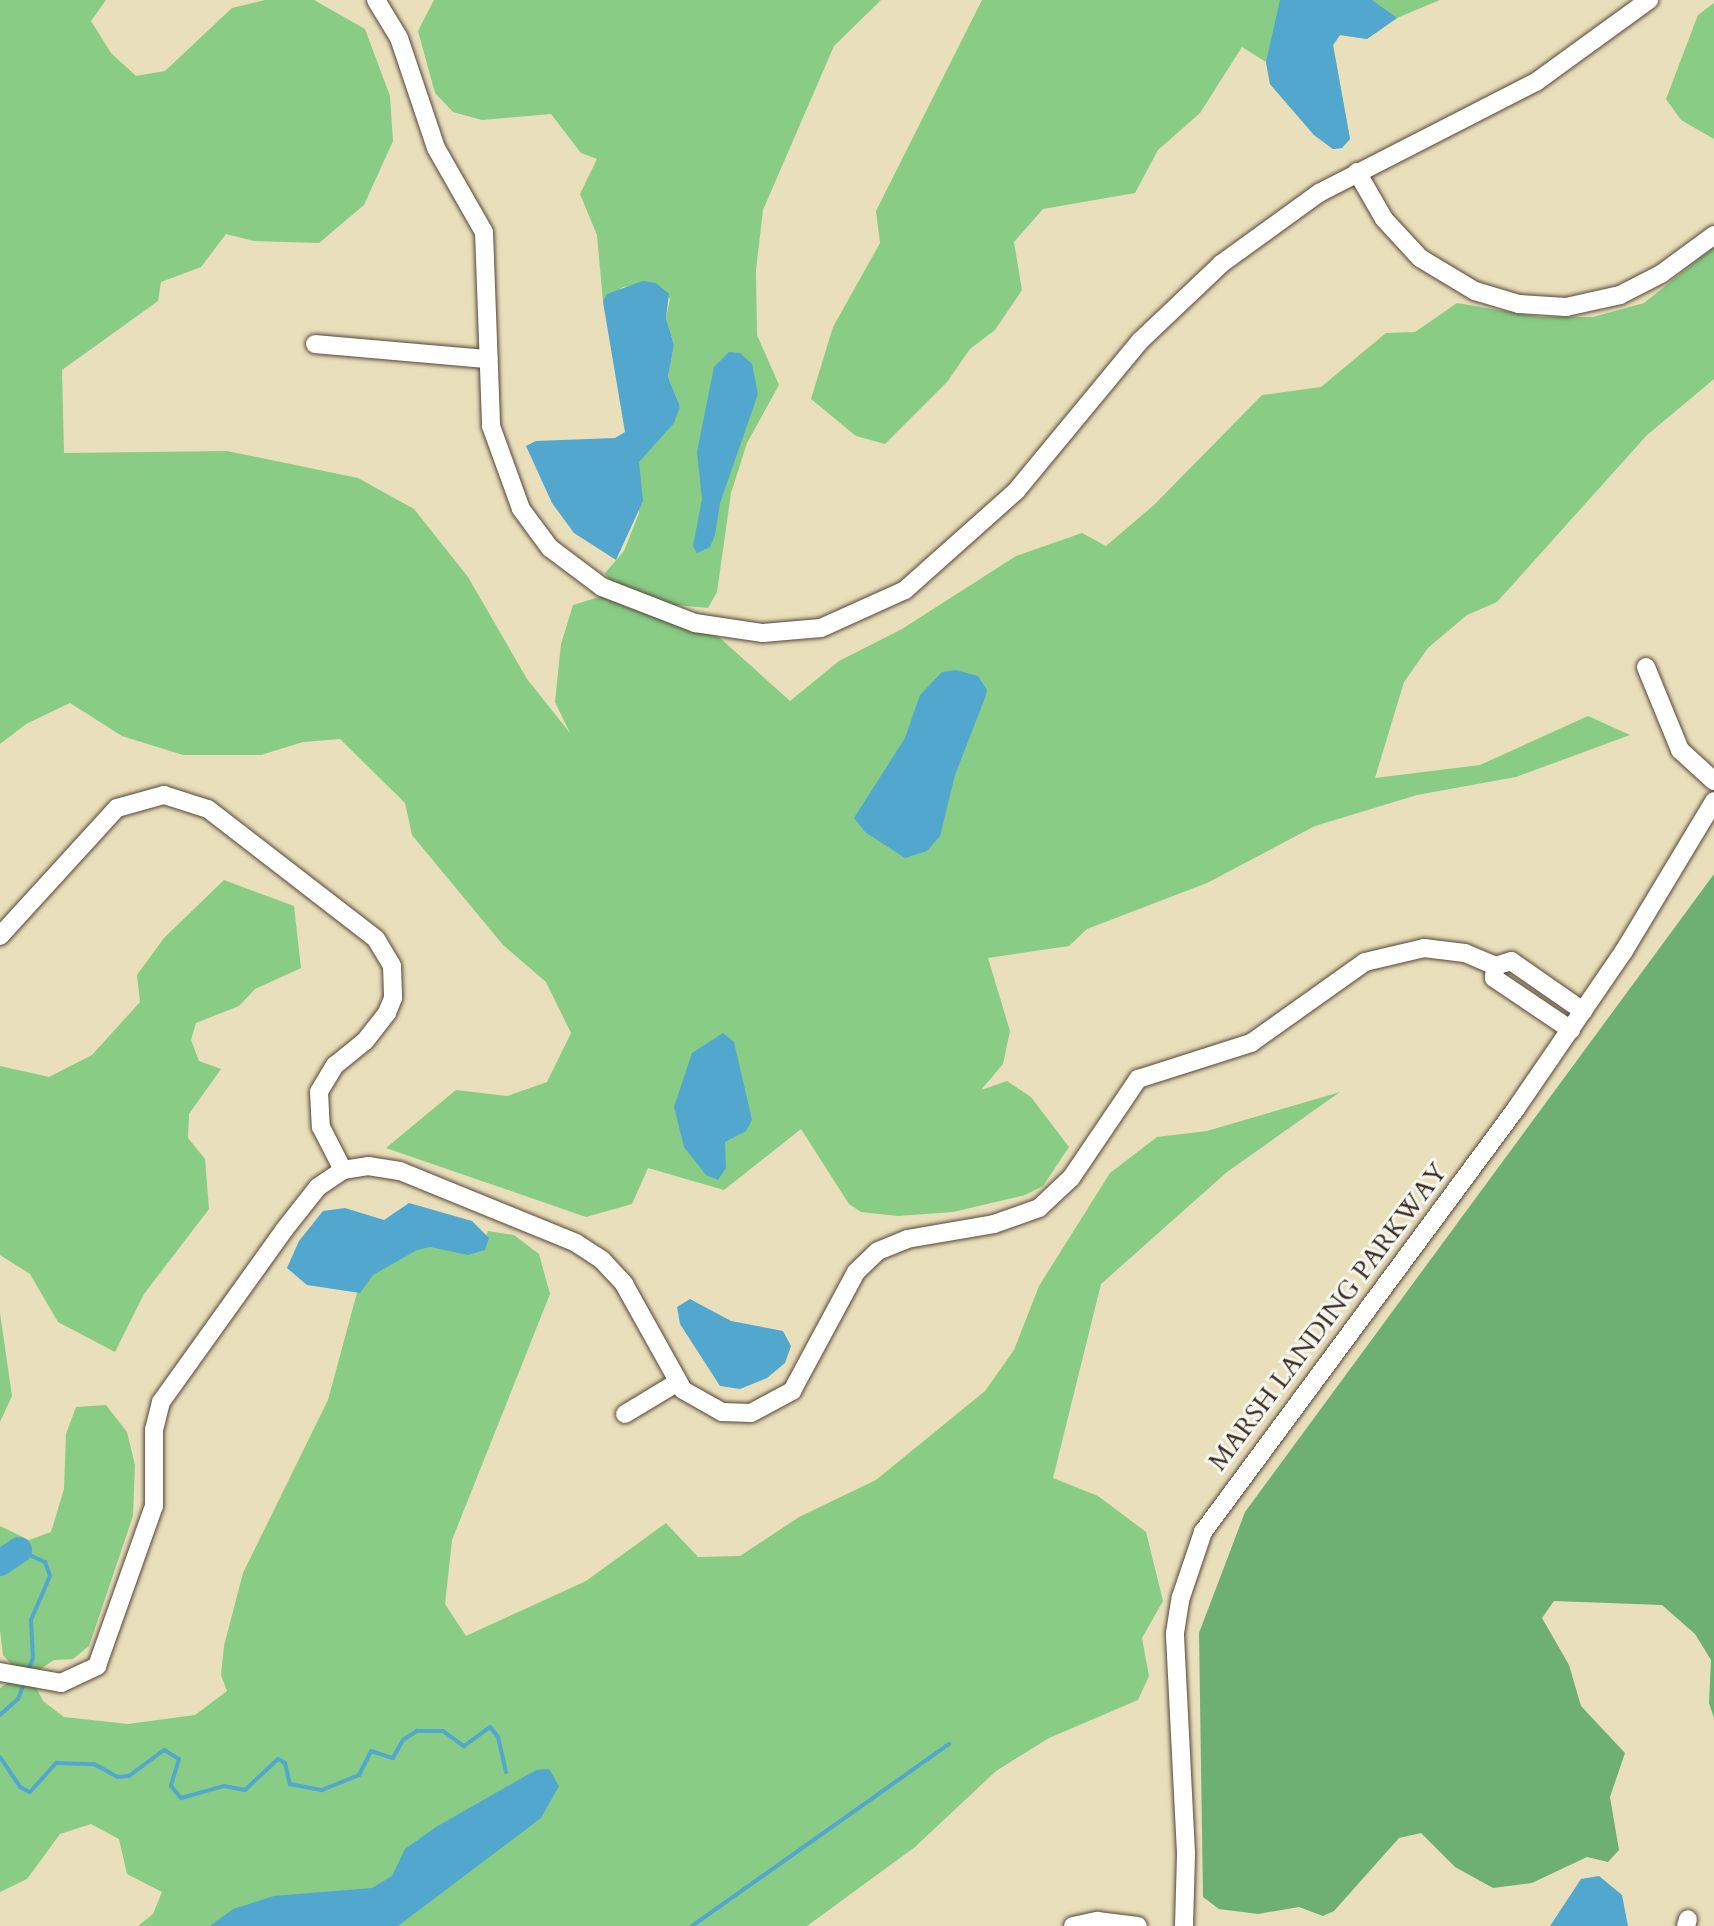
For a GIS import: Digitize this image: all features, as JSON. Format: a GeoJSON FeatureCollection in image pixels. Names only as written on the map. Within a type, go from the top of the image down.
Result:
{"type":"FeatureCollection","features":[{"type":"Feature","properties":{"kind":"street"},"geometry":{"type":"LineString","coordinates":[[376,0],[399,38],[436,148],[484,232],[491,426],[506,480],[530,523],[562,559],[616,595],[695,623],[763,633],[821,628],[879,606],[965,541],[1016,491],[1177,303],[1268,227],[1357,172],[1536,82],[1649,0]]}},
{"type":"Feature","properties":{"kind":"street"},"geometry":{"type":"LineString","coordinates":[[1357,172],[1384,219],[1420,258],[1475,291],[1519,304],[1566,307],[1620,295],[1661,274],[1714,235]]}},
{"type":"Feature","properties":{"kind":"street"},"geometry":{"type":"LineString","coordinates":[[315,344],[488,359]]}},
{"type":"Feature","properties":{"kind":"street"},"geometry":{"type":"LineString","coordinates":[[1646,667],[1680,750],[1714,781]]}},
{"type":"Feature","properties":{"kind":"street"},"geometry":{"type":"LineString","coordinates":[[0,936],[117,808],[164,795],[208,809],[376,939],[392,966],[393,998],[387,1013],[335,1065],[319,1092],[318,1118],[343,1170]]}},
{"type":"Feature","properties":{"kind":"street","name":"MARSH LANDING PARKWAY"},"geometry":{"type":"LineString","coordinates":[[1184,1926],[1186,1853],[1175,1647],[1181,1597],[1199,1543],[1230,1490],[1571,1030],[1692,845],[1714,801]]}},
{"type":"Feature","properties":{"kind":"street"},"geometry":{"type":"LineString","coordinates":[[6,1672],[74,1681],[97,1666],[154,1506],[154,1430],[161,1402],[284,1230],[318,1187],[343,1170],[368,1166],[400,1171],[576,1243],[602,1260],[624,1284],[678,1382],[693,1399],[722,1412],[768,1408],[803,1377],[847,1287],[866,1261],[907,1239],[994,1224],[1039,1208],[1071,1178],[1138,1079],[1251,1043],[1344,974],[1382,954],[1446,949],[1495,966],[1511,961],[1583,1011]]}},
{"type":"Feature","properties":{"kind":"street"},"geometry":{"type":"LineString","coordinates":[[1495,966],[1494,978],[1571,1030]]}},
{"type":"Feature","properties":{"kind":"street"},"geometry":{"type":"LineString","coordinates":[[1526,999],[1540,979]]}},
{"type":"Feature","properties":{"kind":"street"},"geometry":{"type":"LineString","coordinates":[[625,1414],[678,1382]]}},
{"type":"Feature","properties":{"kind":"street"},"geometry":{"type":"LineString","coordinates":[[1073,1926],[1097,1921],[1138,1926]]}},
{"type":"Feature","properties":{"kind":"green space"},"geometry":{"type":"Polygon","coordinates":[[[0,0],[106,0],[91,21],[111,53],[136,76],[165,71],[232,8],[265,0],[314,0],[365,29],[390,96],[393,141],[364,205],[319,243],[254,241],[226,234],[201,267],[161,282],[158,301],[62,370],[64,453],[227,451],[358,478],[414,509],[468,577],[527,679],[570,733],[555,702],[561,644],[573,605],[602,596],[720,638],[790,701],[839,661],[902,629],[1016,556],[1082,533],[1106,546],[1154,505],[1262,395],[1321,387],[1386,333],[1415,332],[1457,303],[1539,317],[1593,317],[1644,303],[1714,247],[1714,379],[1647,435],[1497,602],[1467,615],[1428,648],[1404,682],[1375,778],[1480,765],[1588,716],[1630,735],[1516,777],[1417,795],[1315,826],[1207,883],[1087,929],[1069,946],[988,958],[1010,1031],[1003,1064],[981,1090],[1007,1081],[1031,1097],[1069,1147],[1043,1186],[1025,1195],[953,1212],[898,1216],[861,1212],[849,1204],[801,1129],[724,1190],[648,1168],[632,1204],[586,1217],[386,1148],[456,1090],[507,1096],[547,1082],[571,1033],[546,982],[503,945],[412,835],[405,803],[340,739],[303,742],[261,755],[183,755],[122,736],[70,703],[26,724],[0,744],[0,0]]]}},
{"type":"Feature","properties":{"kind":"green space"},"geometry":{"type":"Polygon","coordinates":[[[434,0],[881,0],[834,46],[763,210],[756,270],[757,335],[779,385],[747,443],[731,493],[717,592],[708,608],[666,604],[612,583],[605,573],[624,551],[639,513],[639,462],[680,406],[668,377],[674,345],[666,318],[670,299],[656,283],[623,287],[603,302],[597,235],[580,194],[597,159],[581,153],[551,114],[482,120],[453,112],[435,93],[418,31],[434,0]]]}},
{"type":"Feature","properties":{"kind":"green space"},"geometry":{"type":"Polygon","coordinates":[[[982,0],[1440,0],[1397,18],[1367,39],[1340,35],[1333,45],[1350,139],[1342,148],[1333,149],[1314,135],[1270,84],[1266,62],[1242,47],[1200,113],[1158,150],[1135,193],[1043,209],[1014,242],[1022,290],[995,330],[970,349],[947,382],[885,444],[856,436],[811,399],[833,327],[880,243],[876,211],[982,0]]]}},
{"type":"Feature","properties":{"kind":"green space"},"geometry":{"type":"Polygon","coordinates":[[[1714,3],[1714,139],[1681,120],[1666,99],[1698,15],[1714,3]]]}},
{"type":"Feature","properties":{"kind":"green space"},"geometry":{"type":"Polygon","coordinates":[[[1714,874],[1714,1718],[1709,1703],[1711,1660],[1695,1634],[1662,1605],[1554,1601],[1542,1618],[1569,1665],[1581,1706],[1625,1753],[1610,1797],[1619,1850],[1608,1862],[1587,1857],[1532,1883],[1493,1888],[1455,1867],[1421,1833],[1399,1838],[1334,1911],[1323,1916],[1299,1907],[1258,1914],[1219,1909],[1203,1897],[1199,1633],[1245,1512],[1714,874]]]}},
{"type":"Feature","properties":{"kind":"green space"},"geometry":{"type":"Polygon","coordinates":[[[224,880],[294,906],[301,968],[255,989],[239,1006],[196,1023],[191,1040],[199,1061],[221,1069],[189,1114],[188,1138],[205,1159],[209,1209],[144,1294],[115,1352],[58,1322],[30,1274],[0,1255],[0,1066],[49,1077],[92,1055],[140,1002],[137,975],[164,938],[224,880]]]}},
{"type":"Feature","properties":{"kind":"green space"},"geometry":{"type":"Polygon","coordinates":[[[1340,1092],[1227,1172],[1101,1284],[1053,1478],[1098,1496],[1146,1532],[1163,1601],[1142,1638],[1149,1676],[1138,1700],[1049,1738],[996,1771],[915,1847],[807,1926],[138,1926],[153,1914],[162,1892],[127,1874],[119,1839],[91,1824],[60,1834],[27,1879],[0,1892],[0,1688],[11,1681],[35,1685],[43,1701],[64,1717],[128,1724],[195,1715],[227,1691],[221,1675],[224,1646],[243,1573],[328,1400],[358,1289],[376,1267],[430,1243],[481,1248],[488,1231],[514,1235],[539,1254],[550,1294],[452,1540],[445,1604],[466,1636],[586,1581],[666,1523],[698,1557],[740,1556],[799,1517],[876,1480],[985,1391],[1014,1350],[1039,1286],[1110,1173],[1157,1137],[1207,1131],[1340,1092]]]}},
{"type":"Feature","properties":{"kind":"green space"},"geometry":{"type":"Polygon","coordinates":[[[0,1313],[12,1396],[0,1422],[0,1313]]]}},
{"type":"Feature","properties":{"kind":"green space"},"geometry":{"type":"Polygon","coordinates":[[[106,1405],[127,1432],[135,1465],[133,1516],[89,1646],[73,1659],[54,1660],[39,1670],[12,1665],[3,1655],[0,1630],[0,1526],[29,1540],[51,1532],[64,1489],[66,1434],[76,1407],[106,1405]]]}},
{"type":"Feature","properties":{"kind":"water"},"geometry":{"type":"Polygon","coordinates":[[[1280,0],[1372,0],[1397,18],[1367,39],[1340,35],[1333,45],[1350,139],[1342,148],[1333,149],[1314,135],[1270,84],[1266,62],[1280,0]]]}},
{"type":"Feature","properties":{"kind":"water"},"geometry":{"type":"Polygon","coordinates":[[[643,281],[656,283],[669,294],[666,318],[674,345],[668,377],[680,406],[674,423],[639,462],[643,501],[616,560],[574,533],[552,503],[526,446],[536,441],[615,438],[625,432],[603,302],[607,294],[643,281]]]}},
{"type":"Feature","properties":{"kind":"water"},"geometry":{"type":"Polygon","coordinates":[[[729,352],[740,353],[752,364],[758,394],[720,503],[715,535],[710,547],[697,553],[693,546],[702,499],[697,452],[714,367],[729,352]]]}},
{"type":"Feature","properties":{"kind":"water"},"geometry":{"type":"Polygon","coordinates":[[[956,670],[978,676],[987,690],[985,698],[955,775],[940,836],[927,851],[905,858],[865,832],[854,818],[905,738],[920,695],[942,672],[956,670]]]}},
{"type":"Feature","properties":{"kind":"water"},"geometry":{"type":"Polygon","coordinates":[[[723,1033],[734,1042],[752,1120],[746,1131],[725,1142],[726,1168],[718,1180],[706,1175],[684,1147],[674,1107],[692,1053],[723,1033]]]}},
{"type":"Feature","properties":{"kind":"water"},"geometry":{"type":"Polygon","coordinates":[[[409,1203],[472,1221],[489,1238],[485,1250],[468,1255],[430,1247],[417,1250],[373,1275],[360,1293],[307,1285],[287,1268],[299,1241],[323,1211],[345,1208],[384,1220],[409,1203]]]}},
{"type":"Feature","properties":{"kind":"water"},"geometry":{"type":"Polygon","coordinates":[[[690,1299],[731,1321],[783,1331],[791,1346],[785,1363],[767,1378],[740,1389],[720,1386],[680,1324],[677,1307],[690,1299]]]}},
{"type":"Feature","properties":{"kind":"water"},"geometry":{"type":"Polygon","coordinates":[[[549,1769],[559,1786],[541,1818],[398,1926],[210,1926],[233,1909],[274,1896],[372,1888],[392,1876],[405,1849],[436,1827],[536,1770],[549,1769]]]}},
{"type":"Feature","properties":{"kind":"water"},"geometry":{"type":"Polygon","coordinates":[[[1599,1876],[1622,1895],[1628,1926],[1550,1926],[1581,1879],[1599,1876]]]}},
{"type":"Feature","properties":{"kind":"waterway"},"geometry":{"type":"LineString","coordinates":[[19,1550],[45,1562],[50,1576],[31,1620],[33,1658],[28,1671]]}},
{"type":"Feature","properties":{"kind":"waterway"},"geometry":{"type":"LineString","coordinates":[[0,1563],[19,1550]]}},
{"type":"Feature","properties":{"kind":"waterway"},"geometry":{"type":"LineString","coordinates":[[0,1715],[18,1699],[24,1683]]}},
{"type":"Feature","properties":{"kind":"waterway"},"geometry":{"type":"LineString","coordinates":[[0,1757],[20,1787],[30,1792],[56,1763],[94,1764],[117,1777],[129,1776],[164,1750],[179,1759],[171,1786],[181,1798],[224,1786],[245,1790],[278,1759],[285,1763],[290,1784],[322,1790],[359,1775],[371,1751],[393,1758],[403,1740],[417,1731],[443,1731],[464,1746],[490,1727],[498,1737],[506,1772]]}},
{"type":"Feature","properties":{"kind":"waterway"},"geometry":{"type":"LineString","coordinates":[[692,1926],[949,1744]]}}]}
